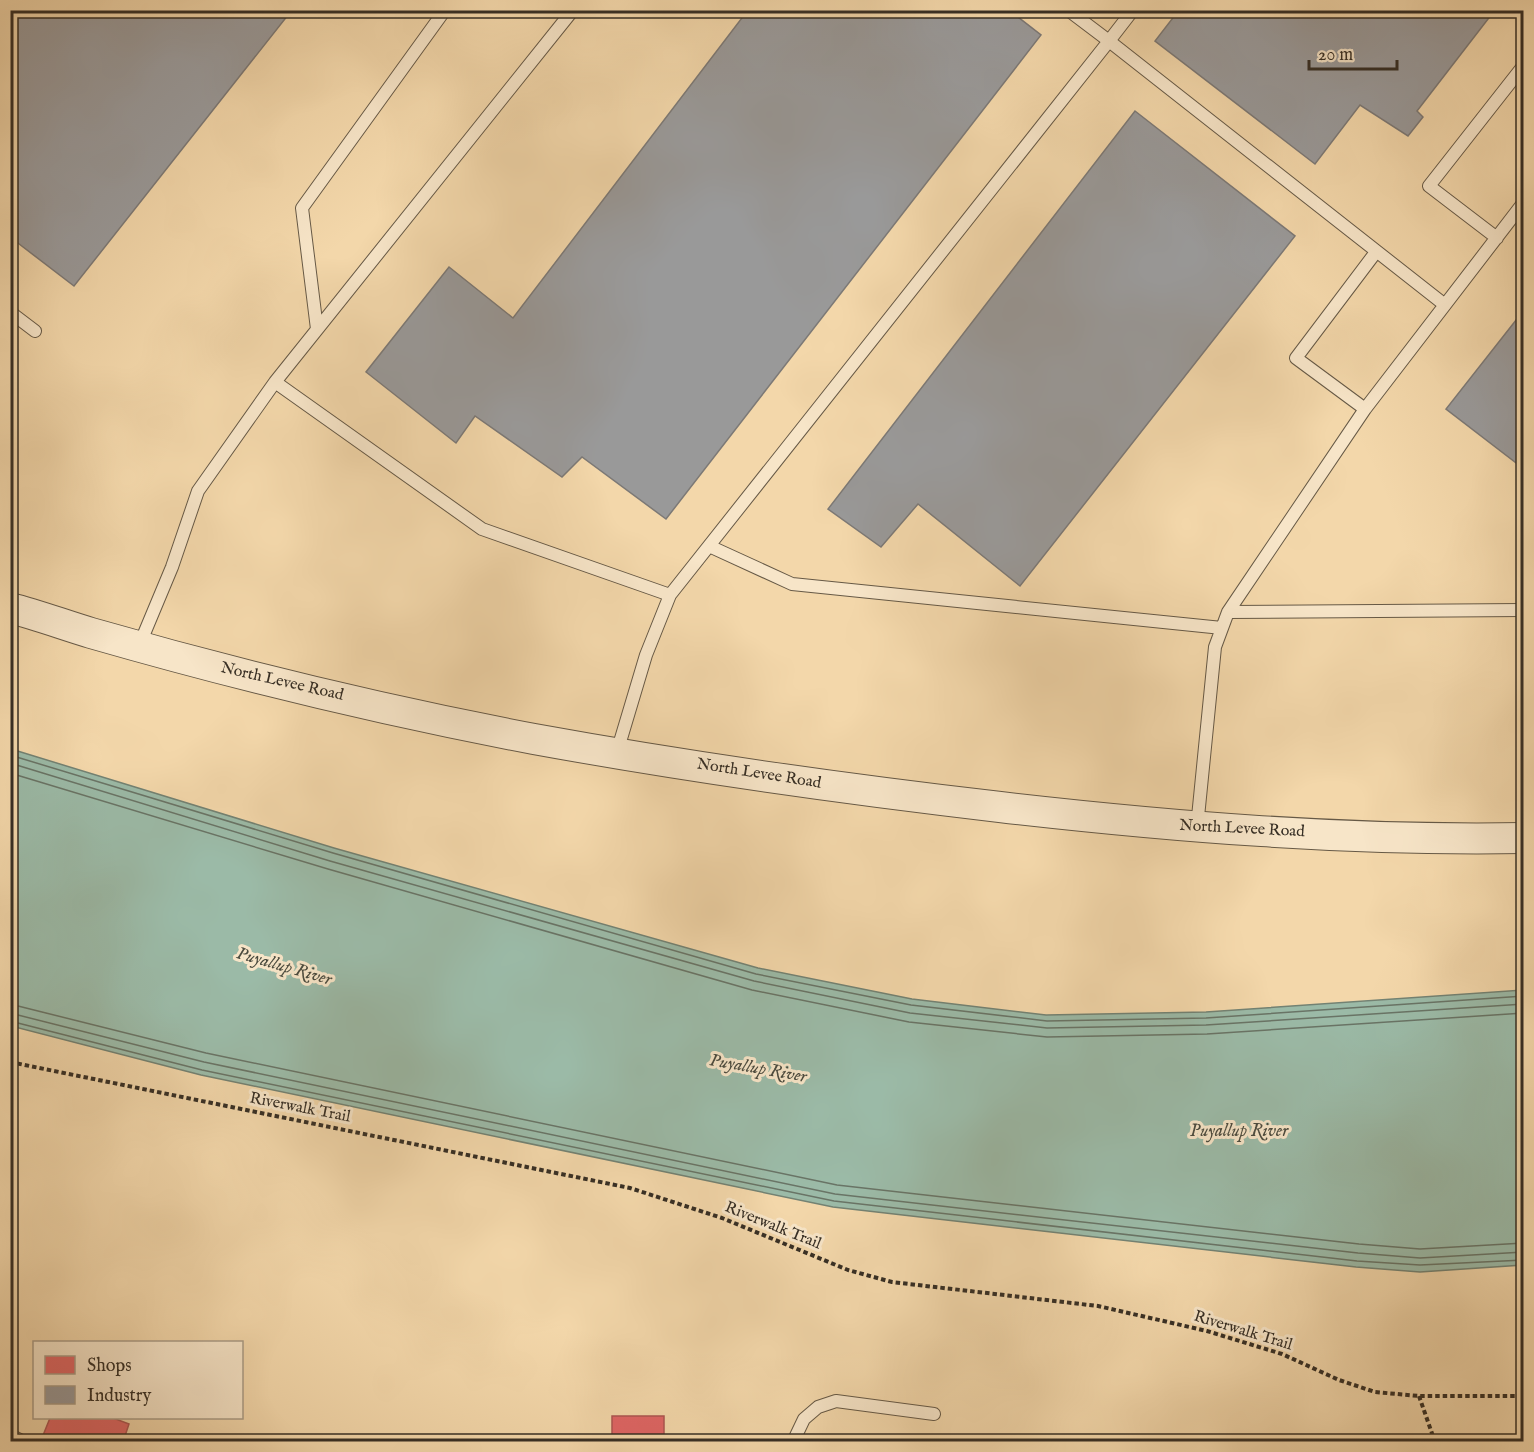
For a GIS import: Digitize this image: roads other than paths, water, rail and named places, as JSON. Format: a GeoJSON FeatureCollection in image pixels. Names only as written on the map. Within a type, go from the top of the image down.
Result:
{"type":"FeatureCollection","features":[{"type":"Feature","properties":{"kind":"street","name":"North Levee Road"},"geometry":{"type":"LineString","coordinates":[[10,608],[139,646],[328,694],[533,738],[906,796],[1197,827],[1347,835],[1524,838]]}},
{"type":"Feature","properties":{"kind":"lane"},"geometry":{"type":"LineString","coordinates":[[317,329],[302,208],[445,10]]}},
{"type":"Feature","properties":{"kind":"lane"},"geometry":{"type":"LineString","coordinates":[[139,646],[172,567],[198,491],[275,382],[573,10]]}},
{"type":"Feature","properties":{"kind":"lane"},"geometry":{"type":"LineString","coordinates":[[1068,10],[1445,305]]}},
{"type":"Feature","properties":{"kind":"lane"},"geometry":{"type":"LineString","coordinates":[[617,752],[646,656],[670,595],[1133,10]]}},
{"type":"Feature","properties":{"kind":"lane"},"geometry":{"type":"LineString","coordinates":[[1497,238],[1429,186],[1524,65]]}},
{"type":"Feature","properties":{"kind":"lane"},"geometry":{"type":"LineString","coordinates":[[1197,827],[1215,647],[1228,612],[1365,410],[1524,202]]}},
{"type":"Feature","properties":{"kind":"lane"},"geometry":{"type":"LineString","coordinates":[[1365,410],[1296,358],[1376,252]]}},
{"type":"Feature","properties":{"kind":"lane"},"geometry":{"type":"LineString","coordinates":[[10,312],[35,331]]}},
{"type":"Feature","properties":{"kind":"lane"},"geometry":{"type":"LineString","coordinates":[[275,382],[482,530],[670,595]]}},
{"type":"Feature","properties":{"kind":"lane"},"geometry":{"type":"LineString","coordinates":[[709,546],[792,584],[1222,628]]}},
{"type":"Feature","properties":{"kind":"lane"},"geometry":{"type":"LineString","coordinates":[[1228,612],[1524,610]]}},
{"type":"Feature","properties":{"kind":"lane"},"geometry":{"type":"LineString","coordinates":[[793,1442],[804,1419],[818,1407],[836,1401],[933,1414]]}},
{"type":"Feature","properties":{"kind":"lane"},"geometry":{"type":"LineString","coordinates":[[10,1435],[24,1442]]}},
{"type":"Feature","properties":{"kind":"water","name":"Puyallup River"},"geometry":{"type":"Polygon","coordinates":[[[11,749],[334,848],[758,968],[912,999],[1046,1015],[1206,1012],[1523,990],[1523,1265],[1420,1272],[1356,1267],[833,1207],[201,1075],[11,1026],[11,749]]]}}]}
